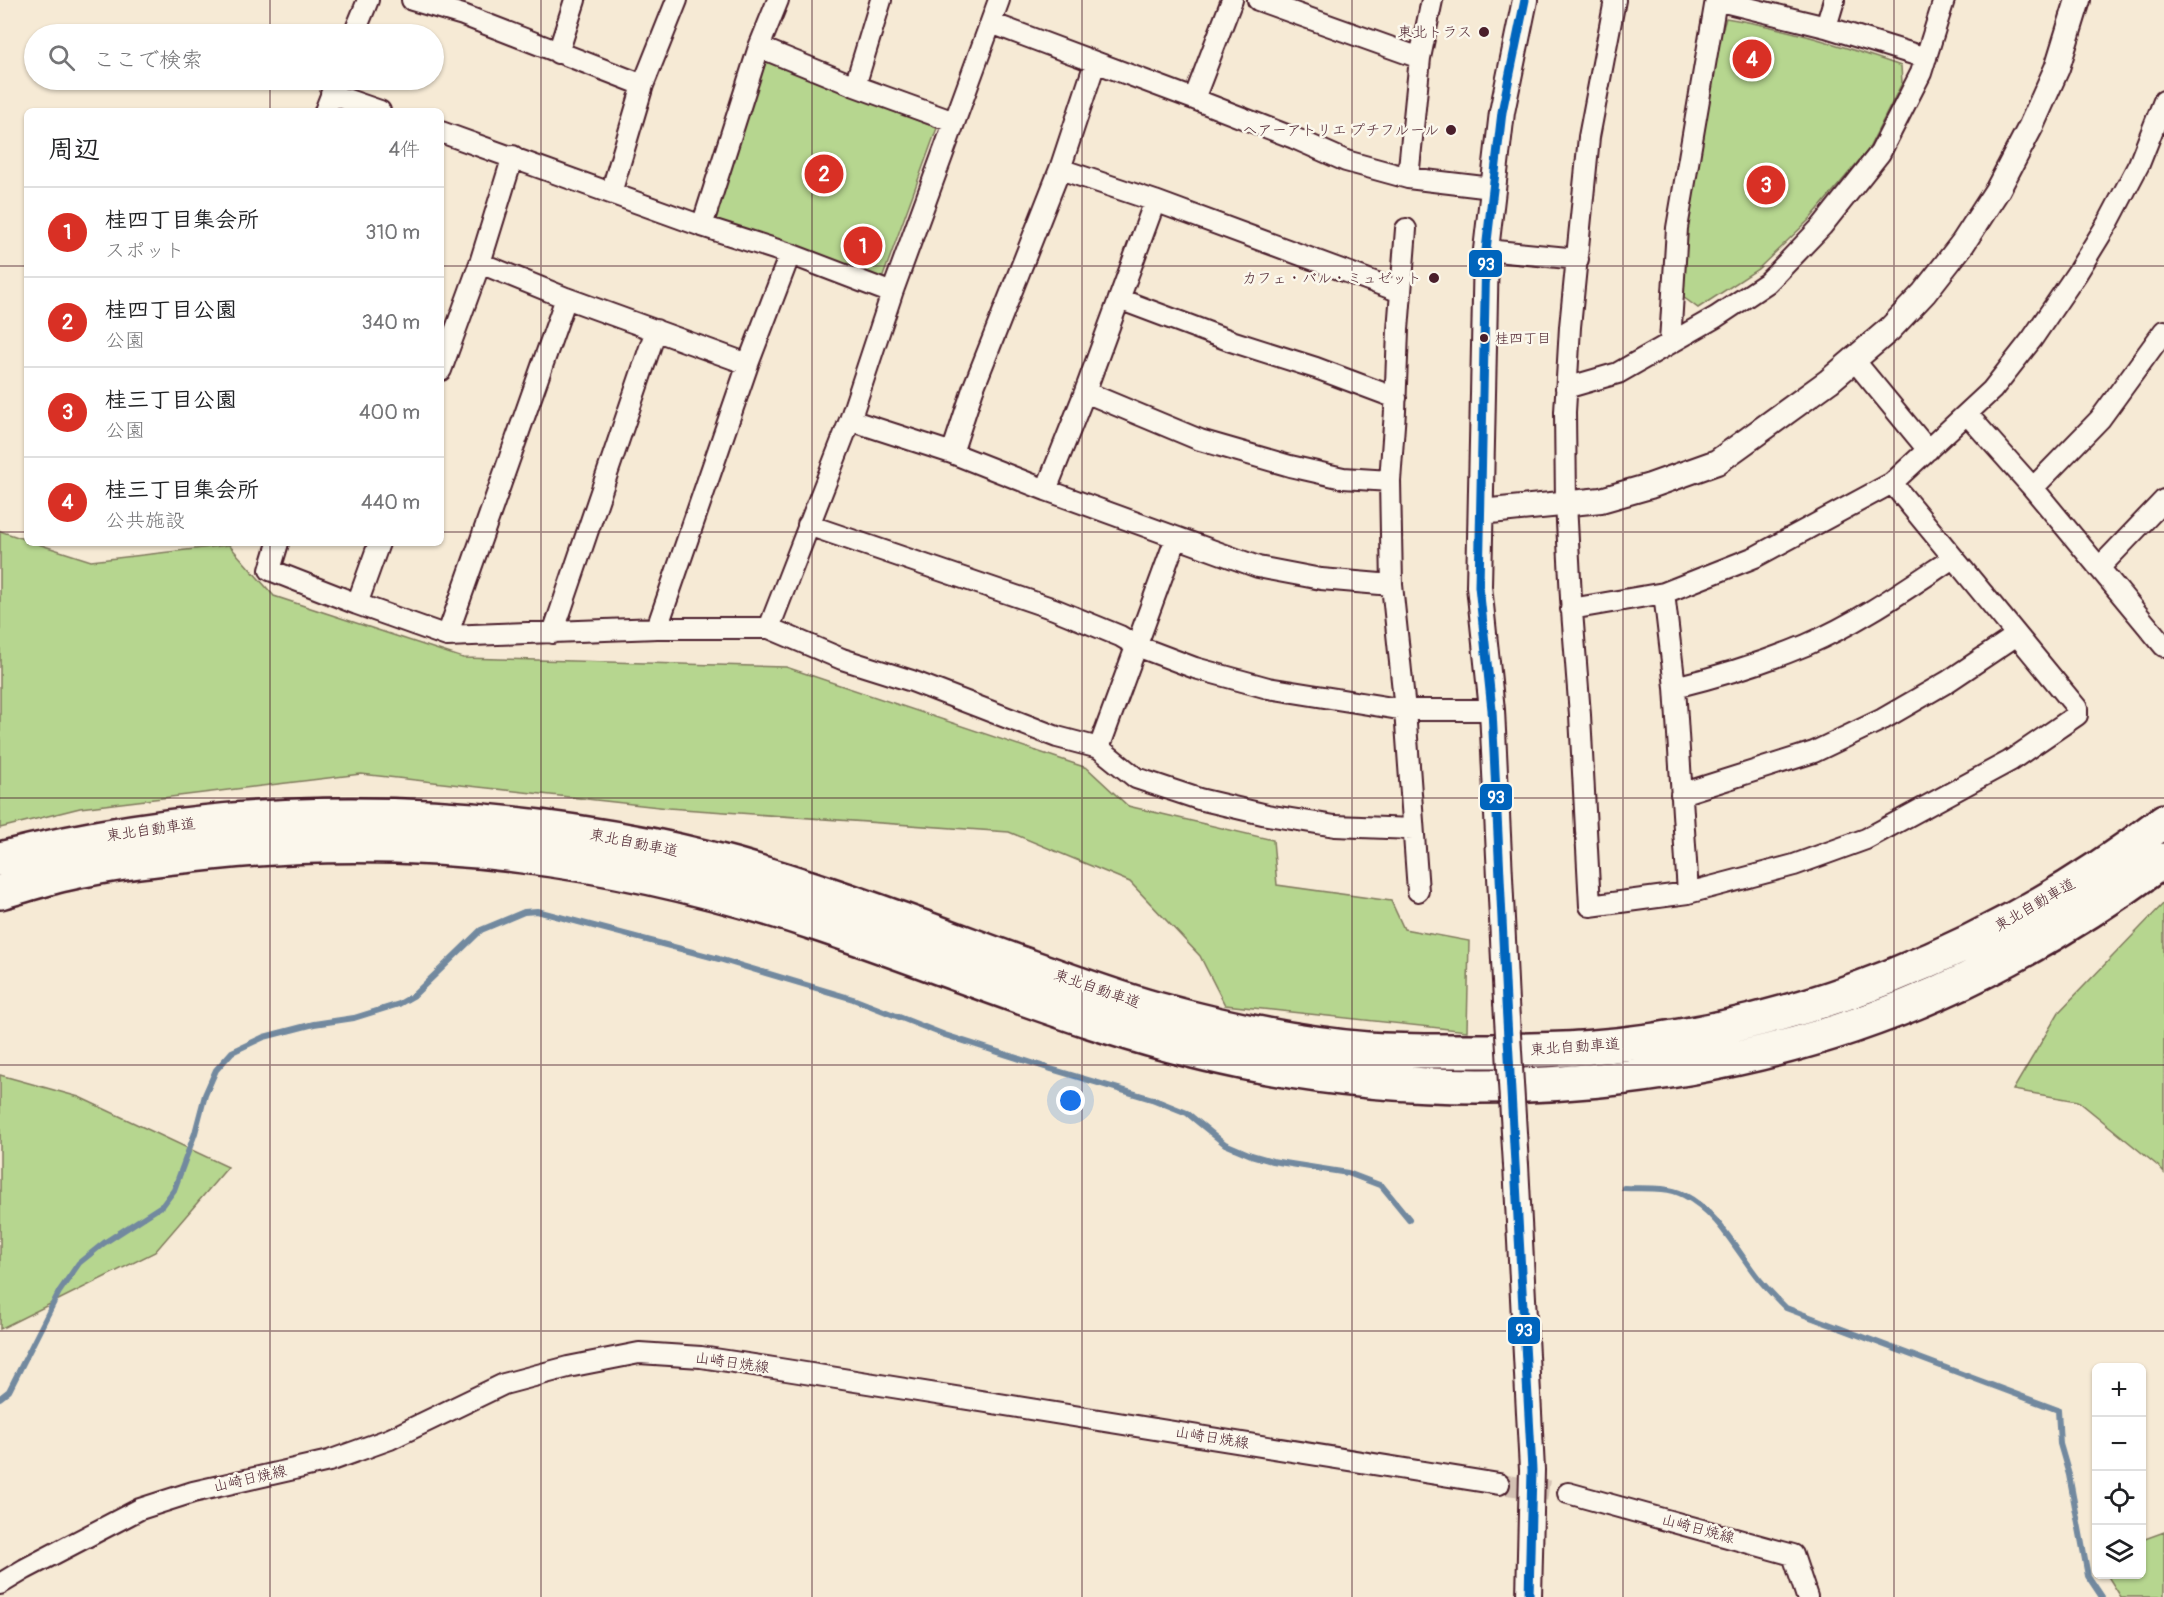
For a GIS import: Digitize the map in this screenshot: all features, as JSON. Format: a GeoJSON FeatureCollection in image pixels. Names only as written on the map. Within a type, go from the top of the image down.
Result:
{"type":"FeatureCollection","features":[{"type":"Feature","properties":{"kind":"highway","name":"東北自動車道"},"geometry":{"type":"LineString","coordinates":[[0,859],[59,844],[155,827],[260,816],[350,814],[442,816],[546,827],[652,845],[743,867],[1141,1004],[1255,1033],[1364,1049],[1434,1052],[1517,1051],[1587,1048],[1672,1037],[1750,1022],[1865,987],[1984,934],[2057,894],[2164,820]]}},
{"type":"Feature","properties":{"kind":"highway","name":"東北自動車道"},"geometry":{"type":"LineString","coordinates":[[0,892],[67,874],[159,858],[261,848],[362,845],[443,848],[544,857],[647,876],[738,898],[822,925],[1054,1010],[1151,1039],[1241,1062],[1332,1077],[1469,1087],[1559,1082],[1691,1068],[1811,1040],[1938,993],[1999,964],[2098,906],[2164,861]]}},
{"type":"Feature","properties":{"kind":"street"},"geometry":{"type":"LineString","coordinates":[[358,24],[368,0]]}},
{"type":"Feature","properties":{"kind":"street"},"geometry":{"type":"LineString","coordinates":[[412,0],[466,8],[558,53],[643,85]]}},
{"type":"Feature","properties":{"kind":"street"},"geometry":{"type":"LineString","coordinates":[[558,53],[575,0]]}},
{"type":"Feature","properties":{"kind":"street"},"geometry":{"type":"LineString","coordinates":[[611,194],[643,85],[677,0]]}},
{"type":"Feature","properties":{"kind":"street"},"geometry":{"type":"LineString","coordinates":[[702,226],[759,46],[778,0]]}},
{"type":"Feature","properties":{"kind":"street"},"geometry":{"type":"LineString","coordinates":[[855,87],[881,0]]}},
{"type":"Feature","properties":{"kind":"street"},"geometry":{"type":"LineString","coordinates":[[769,628],[850,420],[892,293],[999,0]]}},
{"type":"Feature","properties":{"kind":"street"},"geometry":{"type":"LineString","coordinates":[[1194,99],[1232,0]]}},
{"type":"Feature","properties":{"kind":"street"},"geometry":{"type":"LineString","coordinates":[[1258,0],[1419,58]]}},
{"type":"Feature","properties":{"kind":"street"},"geometry":{"type":"LineString","coordinates":[[1408,178],[1419,58],[1432,0]]}},
{"type":"Feature","properties":{"kind":"street"},"geometry":{"type":"LineString","coordinates":[[1525,0],[1502,112],[1486,250],[1479,586],[1492,710],[1532,1470],[1529,1597]]}},
{"type":"Feature","properties":{"kind":"street"},"geometry":{"type":"LineString","coordinates":[[1615,0],[1589,137],[1566,388],[1566,503],[1590,906],[1688,893],[1794,865],[1866,839],[2010,761],[2077,715],[2077,708],[1892,483]]}},
{"type":"Feature","properties":{"kind":"street"},"geometry":{"type":"LineString","coordinates":[[1670,342],[1677,228],[1716,0],[1826,27],[1926,58]]}},
{"type":"Feature","properties":{"kind":"street"},"geometry":{"type":"LineString","coordinates":[[1826,27],[1834,0]]}},
{"type":"Feature","properties":{"kind":"street"},"geometry":{"type":"LineString","coordinates":[[1566,388],[1618,372],[1716,317],[1767,283],[1822,226],[1880,153],[1921,74],[1944,0]]}},
{"type":"Feature","properties":{"kind":"street"},"geometry":{"type":"LineString","coordinates":[[1481,512],[1601,500],[1650,486],[1717,462],[1820,388],[1854,360],[1924,293],[1964,243],[1998,189],[2031,126],[2056,68],[2078,0]]}},
{"type":"Feature","properties":{"kind":"street"},"geometry":{"type":"LineString","coordinates":[[991,24],[1194,99],[1346,161],[1408,178],[1492,188]]}},
{"type":"Feature","properties":{"kind":"street"},"geometry":{"type":"LineString","coordinates":[[759,46],[855,87],[954,122]]}},
{"type":"Feature","properties":{"kind":"street"},"geometry":{"type":"LineString","coordinates":[[952,453],[972,389],[1060,169],[1095,63]]}},
{"type":"Feature","properties":{"kind":"street"},"geometry":{"type":"LineString","coordinates":[[331,95],[371,108]]}},
{"type":"Feature","properties":{"kind":"street"},"geometry":{"type":"LineString","coordinates":[[1571,609],[1664,592],[1755,557],[1892,483],[1992,390],[2032,339],[2077,273],[2109,220],[2139,164],[2164,101]]}},
{"type":"Feature","properties":{"kind":"street"},"geometry":{"type":"LineString","coordinates":[[444,133],[702,226],[790,254],[892,293]]}},
{"type":"Feature","properties":{"kind":"street"},"geometry":{"type":"LineString","coordinates":[[444,362],[480,263],[513,156]]}},
{"type":"Feature","properties":{"kind":"street"},"geometry":{"type":"LineString","coordinates":[[1060,169],[1155,201],[1401,292]]}},
{"type":"Feature","properties":{"kind":"street"},"geometry":{"type":"LineString","coordinates":[[1046,490],[1085,392],[1155,201]]}},
{"type":"Feature","properties":{"kind":"street"},"geometry":{"type":"LineString","coordinates":[[1406,230],[1390,481],[1392,585],[1405,710],[1418,891]]}},
{"type":"Feature","properties":{"kind":"street"},"geometry":{"type":"LineString","coordinates":[[1486,250],[1578,259]]}},
{"type":"Feature","properties":{"kind":"street"},"geometry":{"type":"LineString","coordinates":[[657,628],[748,364],[790,254]]}},
{"type":"Feature","properties":{"kind":"street"},"geometry":{"type":"LineString","coordinates":[[480,263],[748,364]]}},
{"type":"Feature","properties":{"kind":"street"},"geometry":{"type":"LineString","coordinates":[[447,636],[566,297]]}},
{"type":"Feature","properties":{"kind":"street"},"geometry":{"type":"LineString","coordinates":[[1119,299],[1231,341],[1316,368],[1396,398]]}},
{"type":"Feature","properties":{"kind":"street"},"geometry":{"type":"LineString","coordinates":[[553,633],[656,330]]}},
{"type":"Feature","properties":{"kind":"street"},"geometry":{"type":"LineString","coordinates":[[2033,488],[2100,419],[2164,331]]}},
{"type":"Feature","properties":{"kind":"street"},"geometry":{"type":"LineString","coordinates":[[1854,360],[1928,450]]}},
{"type":"Feature","properties":{"kind":"street"},"geometry":{"type":"LineString","coordinates":[[1085,392],[1200,440],[1290,466],[1343,478],[1390,481]]}},
{"type":"Feature","properties":{"kind":"street"},"geometry":{"type":"LineString","coordinates":[[1967,414],[2033,488],[2164,646]]}},
{"type":"Feature","properties":{"kind":"street"},"geometry":{"type":"LineString","coordinates":[[850,420],[952,453],[1046,490],[1258,567],[1321,579],[1392,585]]}},
{"type":"Feature","properties":{"kind":"street"},"geometry":{"type":"LineString","coordinates":[[2099,568],[2164,500]]}},
{"type":"Feature","properties":{"kind":"street"},"geometry":{"type":"LineString","coordinates":[[808,525],[1053,609],[1120,636],[1137,646],[1195,668],[1268,688],[1405,710],[1492,710]]}},
{"type":"Feature","properties":{"kind":"street"},"geometry":{"type":"LineString","coordinates":[[1099,748],[1176,538]]}},
{"type":"Feature","properties":{"kind":"street"},"geometry":{"type":"LineString","coordinates":[[277,546],[270,570],[447,636],[657,628],[769,628],[842,659],[912,681],[1057,737],[1099,748],[1136,778],[1198,799],[1267,815],[1335,826],[1413,829]]}},
{"type":"Feature","properties":{"kind":"street"},"geometry":{"type":"LineString","coordinates":[[357,604],[378,546]]}},
{"type":"Feature","properties":{"kind":"street"},"geometry":{"type":"LineString","coordinates":[[1675,687],[1735,672],[1808,644],[1882,604],[1953,558]]}},
{"type":"Feature","properties":{"kind":"street"},"geometry":{"type":"LineString","coordinates":[[1664,592],[1675,687],[1688,893]]}},
{"type":"Feature","properties":{"kind":"street"},"geometry":{"type":"LineString","coordinates":[[1681,794],[1824,748],[1883,719],[1947,682],[2016,635]]}},
{"type":"Feature","properties":{"kind":"street","name":"山崎日焼線"},"geometry":{"type":"LineString","coordinates":[[0,1584],[140,1509],[193,1492],[329,1461],[390,1439],[504,1384],[568,1367],[639,1353],[701,1357],[1499,1484]]}},
{"type":"Feature","properties":{"kind":"street","name":"山崎日焼線"},"geometry":{"type":"LineString","coordinates":[[1568,1493],[1793,1555],[1807,1597]]}},
{"type":"Feature","properties":{"kind":"green space"},"geometry":{"type":"Polygon","coordinates":[[[1726,18],[1815,38],[1901,66],[1902,83],[1868,150],[1809,220],[1758,269],[1698,308],[1683,297],[1687,222],[1717,48],[1726,18]]]}},
{"type":"Feature","properties":{"kind":"green space"},"geometry":{"type":"Polygon","coordinates":[[[766,60],[937,128],[882,279],[713,220],[766,60]]]}},
{"type":"Feature","properties":{"kind":"green space"},"geometry":{"type":"Polygon","coordinates":[[[0,531],[24,539],[24,546],[44,546],[91,561],[230,546],[274,596],[463,658],[786,667],[1087,768],[1128,806],[1273,840],[1277,885],[1391,901],[1404,929],[1469,941],[1467,1031],[1225,1005],[1200,956],[1130,882],[1009,832],[668,808],[361,774],[80,808],[0,828],[0,531]]]}},
{"type":"Feature","properties":{"kind":"green space"},"geometry":{"type":"Polygon","coordinates":[[[2164,903],[2164,1173],[2078,1101],[2013,1090],[2059,1012],[2164,903]]]}},
{"type":"Feature","properties":{"kind":"green space"},"geometry":{"type":"Polygon","coordinates":[[[0,1075],[79,1097],[228,1167],[155,1252],[0,1329],[0,1075]]]}},
{"type":"Feature","properties":{"kind":"green space"},"geometry":{"type":"Polygon","coordinates":[[[2164,1532],[2164,1597],[2121,1597],[2110,1579],[2146,1579],[2146,1539],[2164,1532]]]}},
{"type":"Feature","properties":{"kind":"waterway"},"geometry":{"type":"LineString","coordinates":[[0,1398],[9,1391],[59,1292],[79,1263],[104,1243],[163,1205],[174,1190],[195,1133],[205,1095],[216,1070],[232,1052],[264,1037],[314,1024],[354,1018],[399,1004],[413,996],[481,930],[524,912],[537,911],[719,959],[853,999],[945,1035],[1152,1099],[1187,1113],[1225,1144],[1251,1155],[1272,1161],[1348,1173],[1382,1186],[1409,1219]]}},
{"type":"Feature","properties":{"kind":"waterway"},"geometry":{"type":"LineString","coordinates":[[1624,1188],[1670,1190],[1684,1195],[1706,1210],[1732,1241],[1758,1278],[1786,1308],[2058,1410],[2060,1444],[2069,1475],[2088,1576],[2102,1597]]}},
{"type":"Feature","properties":{"kind":"tunnel"},"geometry":{"type":"LineString","coordinates":[[1499,1484],[1568,1493]]}},
{"type":"Feature","properties":{"kind":"transit line","name":"93"},"geometry":{"type":"LineString","coordinates":[[1525,0],[1502,112],[1486,250],[1479,586],[1492,710],[1532,1470],[1529,1597]]}},
{"type":"Feature","properties":{"kind":"place","name":"東北トラス"},"geometry":{"type":"Point","coordinates":[1484,32]}},
{"type":"Feature","properties":{"kind":"place","name":"桂三丁目集会所"},"geometry":{"type":"Point","coordinates":[1752,59]}},
{"type":"Feature","properties":{"kind":"place","name":"ヘアーアトリエ プチフルール"},"geometry":{"type":"Point","coordinates":[1451,130]}},
{"type":"Feature","properties":{"kind":"place","name":"桂四丁目公園"},"geometry":{"type":"Point","coordinates":[824,174]}},
{"type":"Feature","properties":{"kind":"place","name":"桂三丁目公園"},"geometry":{"type":"Point","coordinates":[1766,185]}},
{"type":"Feature","properties":{"kind":"place","name":"桂四丁目集会所"},"geometry":{"type":"Point","coordinates":[863,246]}},
{"type":"Feature","properties":{"kind":"place","name":"カフェ・バル・ミュゼット"},"geometry":{"type":"Point","coordinates":[1434,278]}},
{"type":"Feature","properties":{"kind":"place","name":"桂四丁目"},"geometry":{"type":"Point","coordinates":[1484,338]}}]}
